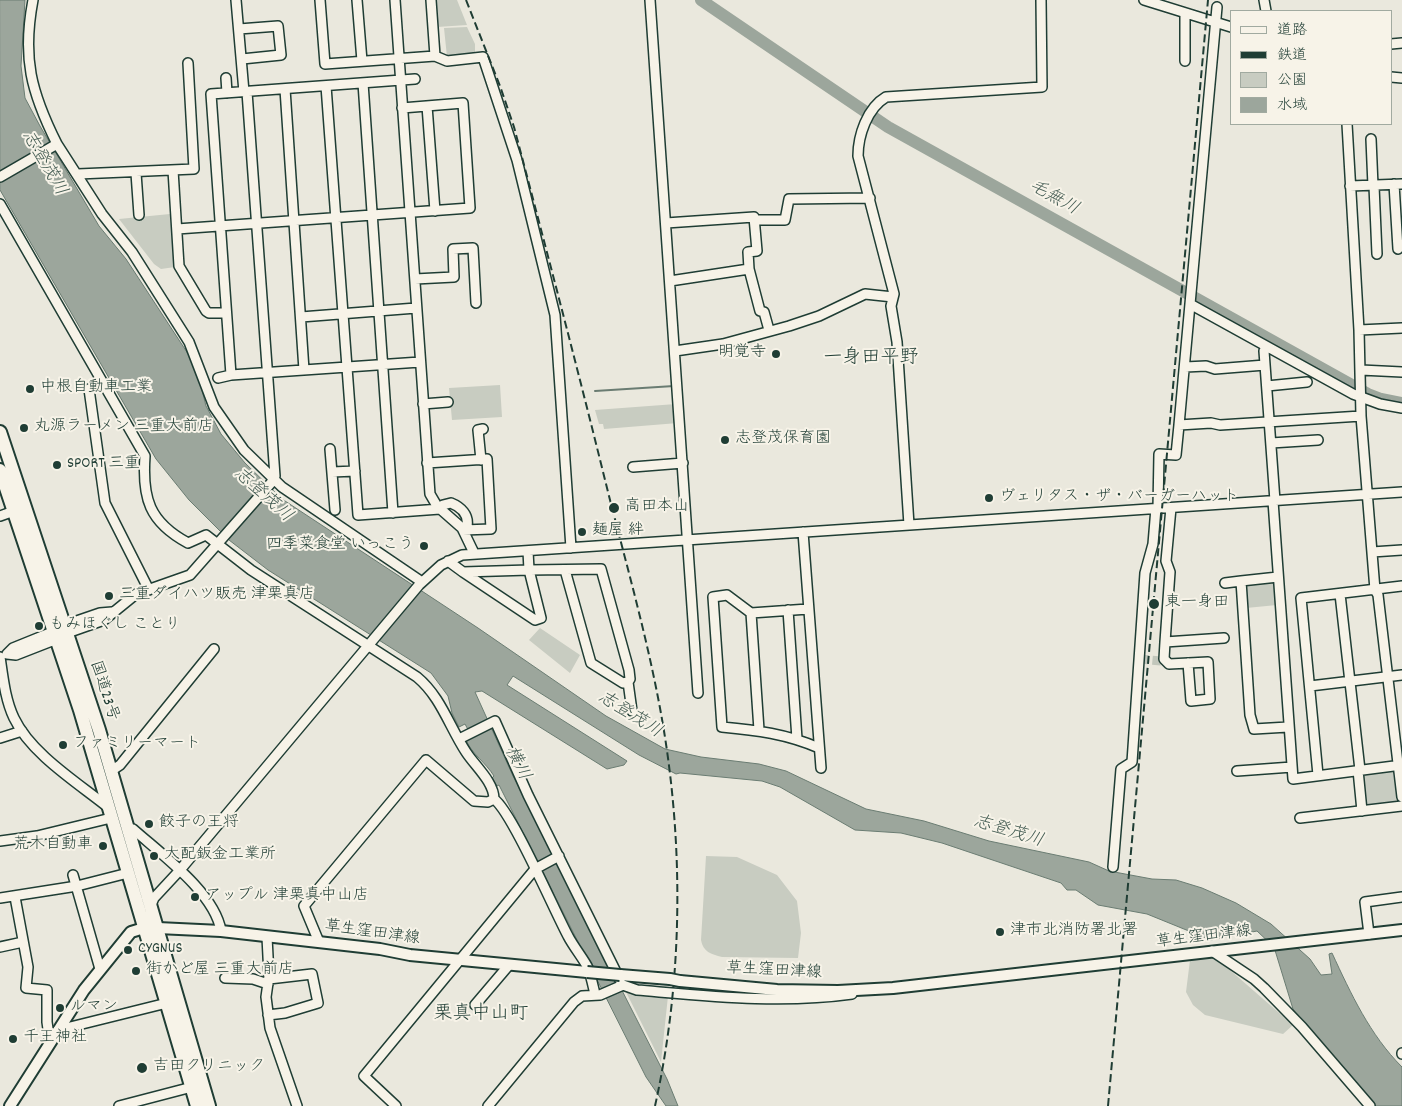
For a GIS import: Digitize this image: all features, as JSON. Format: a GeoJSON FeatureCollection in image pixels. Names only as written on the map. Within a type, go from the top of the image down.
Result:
{"type":"FeatureCollection","features":[{"type":"Feature","properties":{"kind":"highway","name":"国道23号"},"geometry":{"type":"LineString","coordinates":[[0,432],[61,632],[110,813],[197,1106]]}},
{"type":"Feature","properties":{"kind":"highway","name":"国道23号"},"geometry":{"type":"LineString","coordinates":[[0,470],[111,771],[209,1106]]}},
{"type":"Feature","properties":{"kind":"main road","name":"草生窪田津線"},"geometry":{"type":"LineString","coordinates":[[144,928],[221,931],[461,960],[587,972],[621,982],[675,980],[777,990],[893,988],[1402,930]]}},
{"type":"Feature","properties":{"kind":"main road"},"geometry":{"type":"LineString","coordinates":[[10,1106],[58,1030],[100,969],[130,932],[144,928]]}},
{"type":"Feature","properties":{"kind":"street"},"geometry":{"type":"LineString","coordinates":[[33,0],[28,45],[31,82],[39,107],[56,145],[78,174],[102,214],[132,252],[189,342],[220,417],[244,450],[272,481],[420,583]]}},
{"type":"Feature","properties":{"kind":"street"},"geometry":{"type":"LineString","coordinates":[[110,813],[33,746],[22,731],[3,698],[2,656],[16,655],[100,613],[112,612],[136,594],[190,575],[275,476],[257,223],[236,0]]}},
{"type":"Feature","properties":{"kind":"street"},"geometry":{"type":"LineString","coordinates":[[320,0],[325,64],[435,56],[447,61],[483,57],[517,160],[555,315],[571,548]]}},
{"type":"Feature","properties":{"kind":"street"},"geometry":{"type":"LineString","coordinates":[[358,0],[362,61]]}},
{"type":"Feature","properties":{"kind":"street"},"geometry":{"type":"LineString","coordinates":[[395,0],[430,494],[440,509],[463,530],[474,553]]}},
{"type":"Feature","properties":{"kind":"street"},"geometry":{"type":"LineString","coordinates":[[431,0],[435,56]]}},
{"type":"Feature","properties":{"kind":"street"},"geometry":{"type":"LineString","coordinates":[[650,0],[698,693]]}},
{"type":"Feature","properties":{"kind":"street"},"geometry":{"type":"LineString","coordinates":[[909,525],[897,342],[891,306],[894,294],[858,156],[861,131],[876,105],[890,96],[1042,87],[1041,0]]}},
{"type":"Feature","properties":{"kind":"street"},"geometry":{"type":"LineString","coordinates":[[1144,0],[1230,27]]}},
{"type":"Feature","properties":{"kind":"street"},"geometry":{"type":"LineString","coordinates":[[1113,867],[1121,769],[1132,762],[1146,573],[1150,560],[1157,508],[1159,454],[1176,455],[1217,7]]}},
{"type":"Feature","properties":{"kind":"street"},"geometry":{"type":"LineString","coordinates":[[1185,14],[1185,61]]}},
{"type":"Feature","properties":{"kind":"street"},"geometry":{"type":"LineString","coordinates":[[239,29],[278,26],[281,56],[242,59]]}},
{"type":"Feature","properties":{"kind":"street"},"geometry":{"type":"LineString","coordinates":[[78,174],[194,169],[188,63]]}},
{"type":"Feature","properties":{"kind":"street"},"geometry":{"type":"LineString","coordinates":[[226,78],[227,93]]}},
{"type":"Feature","properties":{"kind":"street"},"geometry":{"type":"LineString","coordinates":[[231,375],[211,94],[415,80]]}},
{"type":"Feature","properties":{"kind":"street"},"geometry":{"type":"LineString","coordinates":[[363,84],[394,513]]}},
{"type":"Feature","properties":{"kind":"street"},"geometry":{"type":"LineString","coordinates":[[326,86],[358,515],[440,509],[447,503],[461,509],[468,523],[463,530]]}},
{"type":"Feature","properties":{"kind":"street"},"geometry":{"type":"LineString","coordinates":[[285,89],[304,370]]}},
{"type":"Feature","properties":{"kind":"street"},"geometry":{"type":"LineString","coordinates":[[177,229],[470,208],[463,103],[402,108]]}},
{"type":"Feature","properties":{"kind":"street"},"geometry":{"type":"LineString","coordinates":[[427,106],[435,211]]}},
{"type":"Feature","properties":{"kind":"street"},"geometry":{"type":"LineString","coordinates":[[1347,125],[1361,370],[1361,416],[1367,494],[1376,590],[1400,765],[1402,797]]}},
{"type":"Feature","properties":{"kind":"street"},"geometry":{"type":"LineString","coordinates":[[1371,139],[1377,254]]}},
{"type":"Feature","properties":{"kind":"street"},"geometry":{"type":"LineString","coordinates":[[0,177],[56,145]]}},
{"type":"Feature","properties":{"kind":"street"},"geometry":{"type":"LineString","coordinates":[[173,170],[179,266],[206,310],[209,313],[226,313]]}},
{"type":"Feature","properties":{"kind":"street"},"geometry":{"type":"LineString","coordinates":[[136,172],[139,214]]}},
{"type":"Feature","properties":{"kind":"street"},"geometry":{"type":"LineString","coordinates":[[1350,186],[1398,184],[1398,249]]}},
{"type":"Feature","properties":{"kind":"street"},"geometry":{"type":"LineString","coordinates":[[666,223],[754,217],[755,220],[785,220],[789,199],[870,198]]}},
{"type":"Feature","properties":{"kind":"street"},"geometry":{"type":"LineString","coordinates":[[0,204],[144,456],[144,476],[147,495],[157,521],[173,535],[188,543],[206,535],[251,570],[369,644],[428,686],[486,780],[494,799],[498,802],[534,869],[568,937],[587,967],[597,995]]}},
{"type":"Feature","properties":{"kind":"street"},"geometry":{"type":"LineString","coordinates":[[755,220],[757,250],[748,252],[749,269],[760,311],[764,312],[769,330]]}},
{"type":"Feature","properties":{"kind":"street"},"geometry":{"type":"LineString","coordinates":[[414,280],[454,276],[453,250],[473,248],[476,303]]}},
{"type":"Feature","properties":{"kind":"street"},"geometry":{"type":"LineString","coordinates":[[670,281],[749,269]]}},
{"type":"Feature","properties":{"kind":"street"},"geometry":{"type":"LineString","coordinates":[[675,351],[723,344],[819,316],[865,294],[893,296]]}},
{"type":"Feature","properties":{"kind":"street"},"geometry":{"type":"LineString","coordinates":[[1190,303],[1361,397],[1380,404],[1402,408]]}},
{"type":"Feature","properties":{"kind":"street"},"geometry":{"type":"LineString","coordinates":[[301,317],[416,308]]}},
{"type":"Feature","properties":{"kind":"street"},"geometry":{"type":"LineString","coordinates":[[1359,330],[1402,328]]}},
{"type":"Feature","properties":{"kind":"street"},"geometry":{"type":"LineString","coordinates":[[1264,351],[1293,779],[1400,765]]}},
{"type":"Feature","properties":{"kind":"street"},"geometry":{"type":"LineString","coordinates":[[218,378],[231,375],[420,362]]}},
{"type":"Feature","properties":{"kind":"street"},"geometry":{"type":"LineString","coordinates":[[1185,367],[1206,366],[1215,369],[1265,365]]}},
{"type":"Feature","properties":{"kind":"street"},"geometry":{"type":"LineString","coordinates":[[1361,370],[1402,372]]}},
{"type":"Feature","properties":{"kind":"street"},"geometry":{"type":"LineString","coordinates":[[1267,386],[1307,382]]}},
{"type":"Feature","properties":{"kind":"street"},"geometry":{"type":"LineString","coordinates":[[89,389],[105,503],[149,590]]}},
{"type":"Feature","properties":{"kind":"street"},"geometry":{"type":"LineString","coordinates":[[423,404],[448,402]]}},
{"type":"Feature","properties":{"kind":"street"},"geometry":{"type":"LineString","coordinates":[[1179,425],[1361,416]]}},
{"type":"Feature","properties":{"kind":"street"},"geometry":{"type":"LineString","coordinates":[[477,434],[481,460]]}},
{"type":"Feature","properties":{"kind":"street"},"geometry":{"type":"LineString","coordinates":[[1271,443],[1318,440]]}},
{"type":"Feature","properties":{"kind":"street"},"geometry":{"type":"LineString","coordinates":[[330,448],[335,510]]}},
{"type":"Feature","properties":{"kind":"street"},"geometry":{"type":"LineString","coordinates":[[427,463],[487,460],[491,529],[463,530]]}},
{"type":"Feature","properties":{"kind":"street"},"geometry":{"type":"LineString","coordinates":[[634,467],[683,463]]}},
{"type":"Feature","properties":{"kind":"street"},"geometry":{"type":"LineString","coordinates":[[332,472],[355,471]]}},
{"type":"Feature","properties":{"kind":"street"},"geometry":{"type":"LineString","coordinates":[[151,905],[154,898],[180,870],[420,583],[448,561],[462,555],[1402,492]]}},
{"type":"Feature","properties":{"kind":"street"},"geometry":{"type":"LineString","coordinates":[[1171,508],[1166,561],[1170,572],[1162,660],[1169,664],[1188,663],[1208,662],[1210,699],[1191,701],[1188,663]]}},
{"type":"Feature","properties":{"kind":"street"},"geometry":{"type":"LineString","coordinates":[[0,516],[14,511]]}},
{"type":"Feature","properties":{"kind":"street"},"geometry":{"type":"LineString","coordinates":[[803,532],[821,768]]}},
{"type":"Feature","properties":{"kind":"street"},"geometry":{"type":"LineString","coordinates":[[1372,552],[1402,550]]}},
{"type":"Feature","properties":{"kind":"street"},"geometry":{"type":"LineString","coordinates":[[448,561],[535,620],[542,618],[529,570],[528,551]]}},
{"type":"Feature","properties":{"kind":"street"},"geometry":{"type":"LineString","coordinates":[[1150,560],[1166,561]]}},
{"type":"Feature","properties":{"kind":"street"},"geometry":{"type":"LineString","coordinates":[[464,572],[601,569],[630,679],[628,682],[632,711]]}},
{"type":"Feature","properties":{"kind":"street"},"geometry":{"type":"LineString","coordinates":[[565,570],[591,663],[623,683],[628,682]]}},
{"type":"Feature","properties":{"kind":"street"},"geometry":{"type":"LineString","coordinates":[[1225,582],[1278,577]]}},
{"type":"Feature","properties":{"kind":"street"},"geometry":{"type":"LineString","coordinates":[[1240,581],[1250,715],[1254,729],[1288,727]]}},
{"type":"Feature","properties":{"kind":"street"},"geometry":{"type":"LineString","coordinates":[[1318,775],[1301,598],[1402,586]]}},
{"type":"Feature","properties":{"kind":"street"},"geometry":{"type":"LineString","coordinates":[[1340,594],[1362,811]]}},
{"type":"Feature","properties":{"kind":"street"},"geometry":{"type":"LineString","coordinates":[[808,609],[751,613],[727,596],[713,597],[722,727],[759,730],[797,739],[818,748]]}},
{"type":"Feature","properties":{"kind":"street"},"geometry":{"type":"LineString","coordinates":[[788,610],[797,739]]}},
{"type":"Feature","properties":{"kind":"street"},"geometry":{"type":"LineString","coordinates":[[751,613],[759,730]]}},
{"type":"Feature","properties":{"kind":"street"},"geometry":{"type":"LineString","coordinates":[[1165,642],[1224,638]]}},
{"type":"Feature","properties":{"kind":"street"},"geometry":{"type":"LineString","coordinates":[[111,771],[120,765],[214,649]]}},
{"type":"Feature","properties":{"kind":"street"},"geometry":{"type":"LineString","coordinates":[[1310,686],[1402,675]]}},
{"type":"Feature","properties":{"kind":"street"},"geometry":{"type":"LineString","coordinates":[[459,739],[495,721],[621,982],[637,990],[730,998],[835,997],[854,994],[856,990]]}},
{"type":"Feature","properties":{"kind":"street"},"geometry":{"type":"LineString","coordinates":[[0,738],[22,731]]}},
{"type":"Feature","properties":{"kind":"street"},"geometry":{"type":"LineString","coordinates":[[319,942],[304,906],[426,760],[474,801],[488,802],[494,799]]}},
{"type":"Feature","properties":{"kind":"street"},"geometry":{"type":"LineString","coordinates":[[1236,771],[1292,767]]}},
{"type":"Feature","properties":{"kind":"street"},"geometry":{"type":"LineString","coordinates":[[1300,818],[1402,806]]}},
{"type":"Feature","properties":{"kind":"street"},"geometry":{"type":"LineString","coordinates":[[0,842],[38,836],[110,813]]}},
{"type":"Feature","properties":{"kind":"street"},"geometry":{"type":"LineString","coordinates":[[134,829],[180,870],[211,906],[219,920],[221,931]]}},
{"type":"Feature","properties":{"kind":"street"},"geometry":{"type":"LineString","coordinates":[[396,1106],[364,1076],[534,869],[559,856]]}},
{"type":"Feature","properties":{"kind":"street"},"geometry":{"type":"LineString","coordinates":[[0,898],[15,898],[128,873]]}},
{"type":"Feature","properties":{"kind":"street"},"geometry":{"type":"LineString","coordinates":[[73,876],[100,969]]}},
{"type":"Feature","properties":{"kind":"street"},"geometry":{"type":"LineString","coordinates":[[1369,934],[1365,902],[1402,897]]}},
{"type":"Feature","properties":{"kind":"street"},"geometry":{"type":"LineString","coordinates":[[15,898],[28,967],[26,988],[47,990],[47,1022],[50,1043]]}},
{"type":"Feature","properties":{"kind":"street"},"geometry":{"type":"LineString","coordinates":[[267,937],[268,981],[266,997],[271,1037],[297,1106]]}},
{"type":"Feature","properties":{"kind":"street"},"geometry":{"type":"LineString","coordinates":[[0,947],[23,942]]}},
{"type":"Feature","properties":{"kind":"street"},"geometry":{"type":"LineString","coordinates":[[1212,951],[1254,979],[1264,988],[1302,1028],[1370,1106]]}},
{"type":"Feature","properties":{"kind":"street"},"geometry":{"type":"LineString","coordinates":[[475,1005],[509,965]]}},
{"type":"Feature","properties":{"kind":"street"},"geometry":{"type":"LineString","coordinates":[[225,978],[268,981],[312,974],[318,1003],[285,1013],[268,1015]]}},
{"type":"Feature","properties":{"kind":"street"},"geometry":{"type":"LineString","coordinates":[[488,1106],[574,1002],[582,996],[597,995],[621,982]]}},
{"type":"Feature","properties":{"kind":"street"},"geometry":{"type":"LineString","coordinates":[[58,1030],[167,1003]]}},
{"type":"Feature","properties":{"kind":"street"},"geometry":{"type":"LineString","coordinates":[[120,1106],[192,1087]]}},
{"type":"Feature","properties":{"kind":"green space"},"geometry":{"type":"Polygon","coordinates":[[[435,0],[457,0],[467,25],[437,27],[435,0]]]}},
{"type":"Feature","properties":{"kind":"green space"},"geometry":{"type":"Polygon","coordinates":[[[467,27],[475,44],[475,54],[447,57],[444,28],[467,27]]]}},
{"type":"Feature","properties":{"kind":"green space"},"geometry":{"type":"Polygon","coordinates":[[[170,214],[175,267],[161,269],[154,264],[119,219],[170,214]]]}},
{"type":"Feature","properties":{"kind":"green space"},"geometry":{"type":"Polygon","coordinates":[[[500,385],[502,417],[452,420],[449,388],[500,385]]]}},
{"type":"Feature","properties":{"kind":"green space"},"geometry":{"type":"Polygon","coordinates":[[[676,404],[678,423],[604,429],[603,424],[599,424],[595,410],[676,404]]]}},
{"type":"Feature","properties":{"kind":"green space"},"geometry":{"type":"Polygon","coordinates":[[[1271,581],[1275,585],[1277,605],[1246,608],[1244,588],[1248,583],[1271,581]]]}},
{"type":"Feature","properties":{"kind":"green space"},"geometry":{"type":"Polygon","coordinates":[[[540,628],[580,655],[570,673],[529,640],[540,628]]]}},
{"type":"Feature","properties":{"kind":"green space"},"geometry":{"type":"Polygon","coordinates":[[[1390,770],[1393,772],[1397,803],[1364,807],[1363,773],[1390,770]]]}},
{"type":"Feature","properties":{"kind":"green space"},"geometry":{"type":"Polygon","coordinates":[[[706,856],[737,857],[777,875],[797,901],[801,933],[798,958],[722,957],[706,950],[701,940],[706,856]]]}},
{"type":"Feature","properties":{"kind":"green space"},"geometry":{"type":"Polygon","coordinates":[[[1215,957],[1293,1025],[1283,1034],[1205,1015],[1193,1005],[1186,992],[1190,960],[1215,957]]]}},
{"type":"Feature","properties":{"kind":"green space"},"geometry":{"type":"Polygon","coordinates":[[[624,988],[668,996],[661,1062],[624,988]]]}},
{"type":"Feature","properties":{"kind":"water","name":"志登茂川"},"geometry":{"type":"Polygon","coordinates":[[[0,0],[25,0],[21,66],[25,98],[40,126],[99,226],[126,259],[196,366],[206,406],[221,434],[245,463],[282,499],[478,628],[606,716],[665,749],[701,757],[759,764],[786,771],[866,809],[924,821],[989,841],[1089,862],[1109,871],[1152,879],[1176,880],[1202,888],[1236,903],[1271,924],[1310,959],[1321,975],[1332,974],[1329,954],[1332,953],[1354,999],[1371,1028],[1402,1067],[1402,1106],[1375,1106],[1293,1009],[1274,947],[1257,931],[1211,940],[1147,914],[1098,905],[1076,890],[1067,890],[1061,883],[942,843],[901,833],[855,830],[780,787],[762,781],[676,774],[639,755],[513,676],[507,685],[627,761],[624,765],[607,769],[482,691],[475,692],[513,776],[667,1079],[678,1106],[666,1106],[646,1077],[499,785],[497,786],[492,778],[494,776],[491,771],[469,745],[466,740],[472,737],[465,724],[459,727],[452,713],[448,696],[431,673],[268,570],[229,540],[189,500],[156,459],[0,190],[0,0]]]}},
{"type":"Feature","properties":{"kind":"waterway","name":"毛無川"},"geometry":{"type":"LineString","coordinates":[[701,0],[888,127],[1368,394],[1381,399],[1402,403]]}},
{"type":"Feature","properties":{"kind":"waterway"},"geometry":{"type":"LineString","coordinates":[[595,391],[674,386]]}},
{"type":"Feature","properties":{"kind":"tunnel"},"geometry":{"type":"LineString","coordinates":[[1139,659],[1161,661]]}},
{"type":"Feature","properties":{"kind":"railway"},"geometry":{"type":"LineString","coordinates":[[466,0],[514,127],[639,611],[659,701],[675,825],[677,919],[671,1013],[655,1106]]}},
{"type":"Feature","properties":{"kind":"railway"},"geometry":{"type":"LineString","coordinates":[[1108,1106],[1208,0]]}},
{"type":"Feature","properties":{"kind":"place","name":"明覚寺"},"geometry":{"type":"Point","coordinates":[776,354]}},
{"type":"Feature","properties":{"kind":"place","name":"中根自動車工業"},"geometry":{"type":"Point","coordinates":[30,389]}},
{"type":"Feature","properties":{"kind":"place","name":"丸源ラーメン 三重大前店"},"geometry":{"type":"Point","coordinates":[24,428]}},
{"type":"Feature","properties":{"kind":"place","name":"志登茂保育園"},"geometry":{"type":"Point","coordinates":[725,440]}},
{"type":"Feature","properties":{"kind":"place","name":"SPORT 三重"},"geometry":{"type":"Point","coordinates":[57,465]}},
{"type":"Feature","properties":{"kind":"place","name":"ヴェリタス・ザ・バーガーハット"},"geometry":{"type":"Point","coordinates":[989,498]}},
{"type":"Feature","properties":{"kind":"place","name":"高田本山"},"geometry":{"type":"Point","coordinates":[614,508]}},
{"type":"Feature","properties":{"kind":"place","name":"麺屋 絆"},"geometry":{"type":"Point","coordinates":[582,532]}},
{"type":"Feature","properties":{"kind":"place","name":"四季菜食堂 いっこう"},"geometry":{"type":"Point","coordinates":[424,546]}},
{"type":"Feature","properties":{"kind":"place","name":"三重ダイハツ販売 津栗真店"},"geometry":{"type":"Point","coordinates":[109,596]}},
{"type":"Feature","properties":{"kind":"place","name":"東一身田"},"geometry":{"type":"Point","coordinates":[1154,604]}},
{"type":"Feature","properties":{"kind":"place","name":"もみほぐし ことり"},"geometry":{"type":"Point","coordinates":[39,626]}},
{"type":"Feature","properties":{"kind":"place","name":"ファミリーマート"},"geometry":{"type":"Point","coordinates":[63,745]}},
{"type":"Feature","properties":{"kind":"place","name":"餃子の王将"},"geometry":{"type":"Point","coordinates":[149,824]}},
{"type":"Feature","properties":{"kind":"place","name":"荒木自動車"},"geometry":{"type":"Point","coordinates":[103,846]}},
{"type":"Feature","properties":{"kind":"place","name":"大配鈑金工業所"},"geometry":{"type":"Point","coordinates":[154,856]}},
{"type":"Feature","properties":{"kind":"place","name":"アップル 津栗真中山店"},"geometry":{"type":"Point","coordinates":[195,897]}},
{"type":"Feature","properties":{"kind":"place","name":"津市北消防署北署"},"geometry":{"type":"Point","coordinates":[1000,932]}},
{"type":"Feature","properties":{"kind":"place","name":"CYGNUS"},"geometry":{"type":"Point","coordinates":[128,950]}},
{"type":"Feature","properties":{"kind":"place","name":"街かど屋 三重大前店"},"geometry":{"type":"Point","coordinates":[136,971]}},
{"type":"Feature","properties":{"kind":"place","name":"ルマン"},"geometry":{"type":"Point","coordinates":[60,1008]}},
{"type":"Feature","properties":{"kind":"place","name":"千王神社"},"geometry":{"type":"Point","coordinates":[13,1039]}},
{"type":"Feature","properties":{"kind":"place","name":"吉田クリニック"},"geometry":{"type":"Point","coordinates":[142,1068]}},
{"type":"Feature","properties":{"kind":"district","name":"一身田平野"},"geometry":{"type":"Point","coordinates":[871,359]}},
{"type":"Feature","properties":{"kind":"district","name":"栗真中山町"},"geometry":{"type":"Point","coordinates":[481,1015]}},
{"type":"Feature","properties":{"kind":"water label","name":"横川"},"geometry":{"type":"Point","coordinates":[516,764]}}]}
